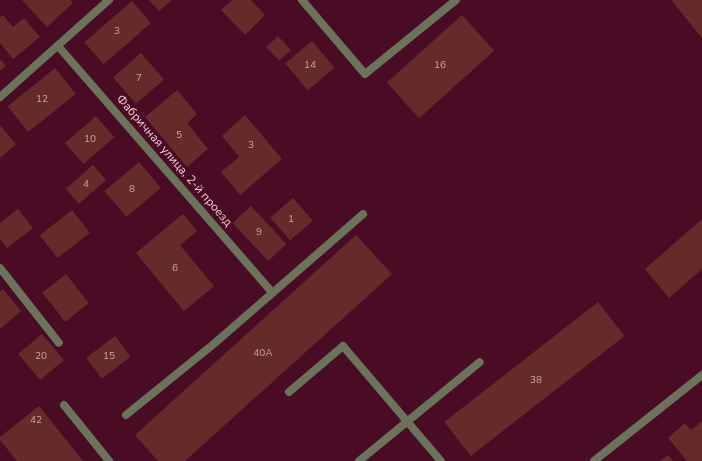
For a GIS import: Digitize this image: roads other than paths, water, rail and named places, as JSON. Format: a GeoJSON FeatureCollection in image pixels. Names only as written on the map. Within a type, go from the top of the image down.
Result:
{"type":"FeatureCollection","features":[{"type":"Feature","properties":{"kind":"street"},"geometry":{"type":"LineString","coordinates":[[0,97],[109,0]]}},
{"type":"Feature","properties":{"kind":"street"},"geometry":{"type":"LineString","coordinates":[[302,0],[364,74],[456,0]]}},
{"type":"Feature","properties":{"kind":"street","name":"Фабричная улица, 2-й проезд"},"geometry":{"type":"LineString","coordinates":[[58,46],[273,293]]}},
{"type":"Feature","properties":{"kind":"street"},"geometry":{"type":"LineString","coordinates":[[126,415],[216,342],[363,214]]}},
{"type":"Feature","properties":{"kind":"street"},"geometry":{"type":"LineString","coordinates":[[0,268],[59,343]]}},
{"type":"Feature","properties":{"kind":"street"},"geometry":{"type":"LineString","coordinates":[[289,392],[343,346],[441,461]]}},
{"type":"Feature","properties":{"kind":"street"},"geometry":{"type":"LineString","coordinates":[[359,461],[480,362]]}},
{"type":"Feature","properties":{"kind":"street"},"geometry":{"type":"LineString","coordinates":[[594,461],[702,375]]}},
{"type":"Feature","properties":{"kind":"street"},"geometry":{"type":"LineString","coordinates":[[64,405],[109,461]]}}]}
